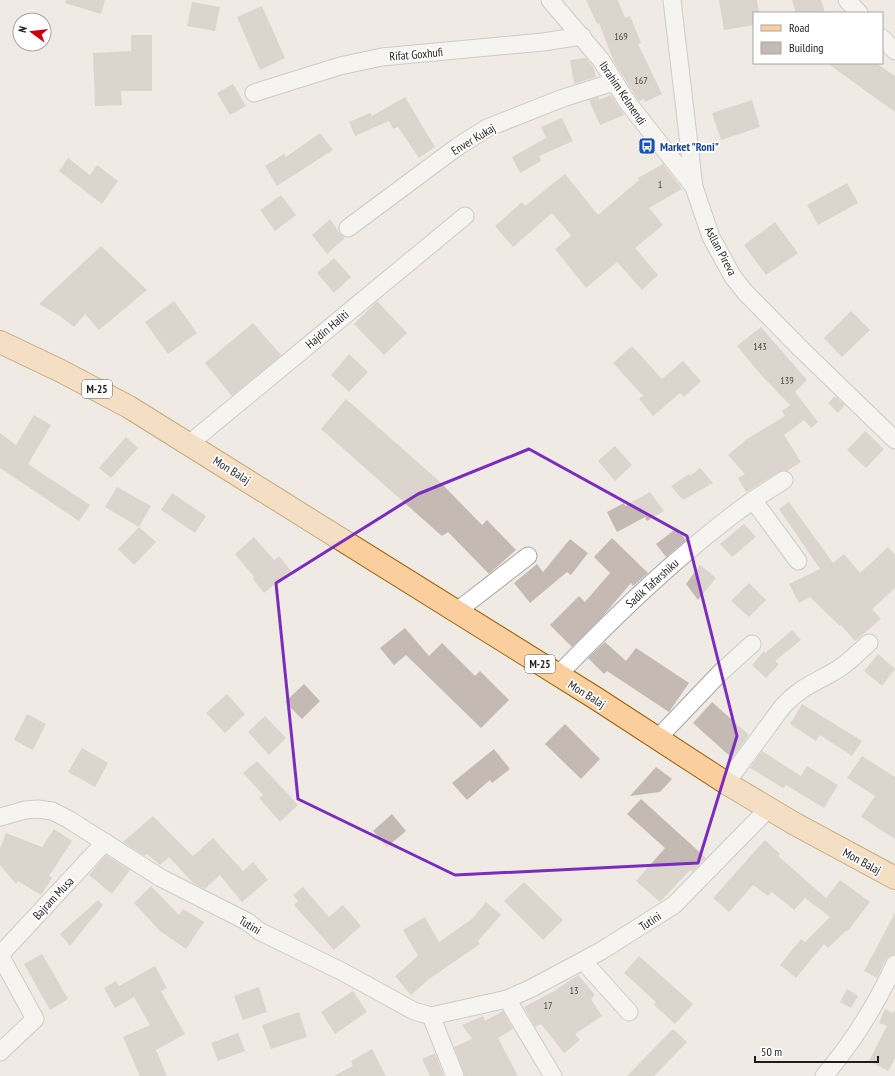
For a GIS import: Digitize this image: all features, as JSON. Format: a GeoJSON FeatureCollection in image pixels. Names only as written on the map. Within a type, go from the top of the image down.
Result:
{"type":"FeatureCollection","features":[{"type":"Feature","properties":{"kind":"main road","name":"Mon Balaj"},"geometry":{"type":"LineString","coordinates":[[0,342],[62,371],[123,403],[190,443],[558,675],[726,784],[768,809],[895,878]]}},
{"type":"Feature","properties":{"kind":"street","name":"Ibrahim Kelmendi"},"geometry":{"type":"LineString","coordinates":[[550,0],[602,60],[614,82],[642,122],[694,187]]}},
{"type":"Feature","properties":{"kind":"street","name":"Asllan Pireva"},"geometry":{"type":"LineString","coordinates":[[672,0],[694,187],[711,236],[721,258],[737,282],[801,349],[895,440]]}},
{"type":"Feature","properties":{"kind":"street"},"geometry":{"type":"LineString","coordinates":[[847,0],[859,12]]}},
{"type":"Feature","properties":{"kind":"street","name":"Rifat Goxhufi"},"geometry":{"type":"LineString","coordinates":[[254,93],[340,66],[382,57],[543,42],[582,36]]}},
{"type":"Feature","properties":{"kind":"street"},"geometry":{"type":"LineString","coordinates":[[883,39],[895,51]]}},
{"type":"Feature","properties":{"kind":"street","name":"Enver Kukaj"},"geometry":{"type":"LineString","coordinates":[[348,228],[457,147],[487,128],[563,98],[614,82]]}},
{"type":"Feature","properties":{"kind":"street","name":"Hajdin Haliti"},"geometry":{"type":"LineString","coordinates":[[190,443],[465,216]]}},
{"type":"Feature","properties":{"kind":"street","name":"Sadik Tafarshiku"},"geometry":{"type":"LineString","coordinates":[[558,675],[608,624],[692,547],[754,500],[784,480]]}},
{"type":"Feature","properties":{"kind":"street"},"geometry":{"type":"LineString","coordinates":[[754,500],[798,561]]}},
{"type":"Feature","properties":{"kind":"street"},"geometry":{"type":"LineString","coordinates":[[457,611],[528,556]]}},
{"type":"Feature","properties":{"kind":"street"},"geometry":{"type":"LineString","coordinates":[[726,784],[783,706],[794,695],[808,684],[836,671],[869,643]]}},
{"type":"Feature","properties":{"kind":"street"},"geometry":{"type":"LineString","coordinates":[[657,739],[721,672],[752,644]]}},
{"type":"Feature","properties":{"kind":"street","name":"Tutini"},"geometry":{"type":"LineString","coordinates":[[0,817],[25,810],[38,809],[52,811],[105,842],[161,878],[248,922],[259,931],[343,972],[414,1011],[431,1016],[507,999],[583,961],[674,905],[768,809]]}},
{"type":"Feature","properties":{"kind":"street","name":"Bajram Musa"},"geometry":{"type":"LineString","coordinates":[[0,1052],[35,1019],[0,955],[105,842]]}},
{"type":"Feature","properties":{"kind":"street"},"geometry":{"type":"LineString","coordinates":[[583,961],[628,1012]]}},
{"type":"Feature","properties":{"kind":"street"},"geometry":{"type":"LineString","coordinates":[[824,1076],[848,1048],[868,1015],[895,964]]}},
{"type":"Feature","properties":{"kind":"street"},"geometry":{"type":"LineString","coordinates":[[507,999],[552,1076]]}},
{"type":"Feature","properties":{"kind":"street"},"geometry":{"type":"LineString","coordinates":[[431,1016],[456,1076]]}},
{"type":"Feature","properties":{"kind":"highlighted area"},"geometry":{"type":"Polygon","coordinates":[[[529,449],[687,536],[737,736],[698,863],[455,875],[298,799],[276,583],[418,494],[529,449]]]}},
{"type":"Feature","properties":{"kind":"building"},"geometry":{"type":"Polygon","coordinates":[[[66,0],[105,0],[101,14],[65,3],[66,0]]]}},
{"type":"Feature","properties":{"kind":"building"},"geometry":{"type":"Polygon","coordinates":[[[586,0],[618,0],[625,18],[630,16],[641,43],[638,44],[662,94],[645,102],[644,99],[639,101],[614,62],[599,23],[597,24],[586,0]]]}},
{"type":"Feature","properties":{"kind":"building"},"geometry":{"type":"Polygon","coordinates":[[[719,0],[757,0],[759,12],[753,12],[753,25],[724,30],[719,0]]]}},
{"type":"Feature","properties":{"kind":"building"},"geometry":{"type":"Polygon","coordinates":[[[792,0],[821,0],[825,12],[796,12],[792,0]]]}},
{"type":"Feature","properties":{"kind":"building"},"geometry":{"type":"Polygon","coordinates":[[[192,2],[220,7],[215,31],[187,26],[192,2]]]}},
{"type":"Feature","properties":{"kind":"building"},"geometry":{"type":"Polygon","coordinates":[[[262,6],[285,58],[260,70],[237,17],[262,6]]]}},
{"type":"Feature","properties":{"kind":"building"},"geometry":{"type":"Polygon","coordinates":[[[131,35],[152,35],[152,91],[121,91],[122,105],[95,106],[93,53],[131,51],[131,35]]]}},
{"type":"Feature","properties":{"kind":"building"},"geometry":{"type":"Polygon","coordinates":[[[586,58],[594,68],[596,77],[574,84],[570,60],[586,58]]]}},
{"type":"Feature","properties":{"kind":"building"},"geometry":{"type":"Polygon","coordinates":[[[828,64],[877,64],[895,76],[895,112],[828,64]]]}},
{"type":"Feature","properties":{"kind":"building"},"geometry":{"type":"Polygon","coordinates":[[[233,84],[246,106],[230,115],[217,93],[233,84]]]}},
{"type":"Feature","properties":{"kind":"building"},"geometry":{"type":"Polygon","coordinates":[[[611,95],[624,115],[600,125],[589,100],[599,97],[599,100],[611,95]]]}},
{"type":"Feature","properties":{"kind":"building"},"geometry":{"type":"Polygon","coordinates":[[[405,97],[435,147],[419,158],[398,127],[393,129],[389,121],[355,136],[349,122],[370,113],[372,116],[405,97]]]}},
{"type":"Feature","properties":{"kind":"building"},"geometry":{"type":"Polygon","coordinates":[[[752,100],[760,127],[721,140],[712,113],[752,100]]]}},
{"type":"Feature","properties":{"kind":"building"},"geometry":{"type":"Polygon","coordinates":[[[562,118],[573,141],[539,156],[541,161],[520,173],[512,157],[546,138],[541,127],[562,118]]]}},
{"type":"Feature","properties":{"kind":"building"},"geometry":{"type":"Polygon","coordinates":[[[320,133],[333,150],[277,186],[265,166],[284,154],[286,157],[320,133]]]}},
{"type":"Feature","properties":{"kind":"building"},"geometry":{"type":"Polygon","coordinates":[[[68,158],[90,175],[97,165],[118,181],[102,204],[59,171],[68,158]]]}},
{"type":"Feature","properties":{"kind":"building"},"geometry":{"type":"Polygon","coordinates":[[[663,164],[682,189],[649,208],[663,225],[635,248],[658,275],[642,290],[617,262],[586,288],[555,249],[571,236],[552,213],[513,247],[495,226],[522,202],[525,206],[565,174],[598,215],[639,180],[638,178],[663,164]]]}},
{"type":"Feature","properties":{"kind":"building"},"geometry":{"type":"Polygon","coordinates":[[[847,183],[858,203],[818,225],[807,205],[847,183]]]}},
{"type":"Feature","properties":{"kind":"building"},"geometry":{"type":"Polygon","coordinates":[[[281,195],[296,215],[275,231],[260,210],[281,195]]]}},
{"type":"Feature","properties":{"kind":"building"},"geometry":{"type":"Polygon","coordinates":[[[330,219],[340,234],[345,238],[327,254],[312,235],[330,219]]]}},
{"type":"Feature","properties":{"kind":"building"},"geometry":{"type":"Polygon","coordinates":[[[775,222],[798,253],[766,275],[744,245],[775,222]]]}},
{"type":"Feature","properties":{"kind":"building"},"geometry":{"type":"Polygon","coordinates":[[[101,246],[147,290],[99,330],[85,314],[74,327],[60,316],[39,304],[101,246]]]}},
{"type":"Feature","properties":{"kind":"building"},"geometry":{"type":"Polygon","coordinates":[[[334,258],[351,277],[334,293],[317,273],[334,258]]]}},
{"type":"Feature","properties":{"kind":"building"},"geometry":{"type":"Polygon","coordinates":[[[174,301],[197,333],[168,354],[145,322],[174,301]]]}},
{"type":"Feature","properties":{"kind":"building"},"geometry":{"type":"Polygon","coordinates":[[[377,301],[407,333],[384,355],[354,324],[377,301]]]}},
{"type":"Feature","properties":{"kind":"building"},"geometry":{"type":"Polygon","coordinates":[[[851,311],[870,330],[842,357],[824,338],[851,311]]]}},
{"type":"Feature","properties":{"kind":"building"},"geometry":{"type":"Polygon","coordinates":[[[253,323],[281,355],[232,396],[205,363],[253,323]]]}},
{"type":"Feature","properties":{"kind":"building"},"geometry":{"type":"Polygon","coordinates":[[[761,327],[807,380],[795,392],[818,422],[811,428],[804,420],[784,435],[801,462],[787,471],[779,472],[746,492],[738,478],[745,474],[728,455],[747,439],[785,416],[782,411],[790,405],[761,375],[737,346],[761,327]]]}},
{"type":"Feature","properties":{"kind":"building"},"geometry":{"type":"Polygon","coordinates":[[[632,346],[662,379],[683,361],[701,381],[684,397],[680,393],[653,416],[639,399],[643,396],[613,363],[632,346]]]}},
{"type":"Feature","properties":{"kind":"building"},"geometry":{"type":"Polygon","coordinates":[[[349,354],[368,372],[349,392],[331,375],[349,354]]]}},
{"type":"Feature","properties":{"kind":"building"},"geometry":{"type":"Polygon","coordinates":[[[835,396],[845,405],[838,413],[828,403],[835,396]]]}},
{"type":"Feature","properties":{"kind":"building"},"geometry":{"type":"Polygon","coordinates":[[[346,399],[437,479],[482,525],[487,520],[516,550],[489,574],[448,532],[442,536],[321,429],[346,399]]]}},
{"type":"Feature","properties":{"kind":"building"},"geometry":{"type":"Polygon","coordinates":[[[34,415],[51,425],[28,464],[90,505],[79,521],[0,468],[0,433],[16,445],[34,415]]]}},
{"type":"Feature","properties":{"kind":"building"},"geometry":{"type":"Polygon","coordinates":[[[865,431],[884,449],[866,468],[847,450],[865,431]]]}},
{"type":"Feature","properties":{"kind":"building"},"geometry":{"type":"Polygon","coordinates":[[[126,437],[138,448],[111,478],[99,468],[126,437]]]}},
{"type":"Feature","properties":{"kind":"building"},"geometry":{"type":"Polygon","coordinates":[[[615,446],[632,465],[615,481],[598,461],[615,446]]]}},
{"type":"Feature","properties":{"kind":"building"},"geometry":{"type":"Polygon","coordinates":[[[700,468],[713,483],[683,500],[671,486],[689,474],[690,476],[700,468]]]}},
{"type":"Feature","properties":{"kind":"building"},"geometry":{"type":"Polygon","coordinates":[[[117,487],[151,506],[139,527],[105,507],[117,487]]]}},
{"type":"Feature","properties":{"kind":"building"},"geometry":{"type":"Polygon","coordinates":[[[650,492],[664,511],[647,521],[645,517],[617,532],[607,512],[624,503],[625,506],[650,492]]]}},
{"type":"Feature","properties":{"kind":"building"},"geometry":{"type":"Polygon","coordinates":[[[172,493],[206,516],[195,533],[161,510],[172,493]]]}},
{"type":"Feature","properties":{"kind":"building"},"geometry":{"type":"Polygon","coordinates":[[[789,502],[833,563],[844,554],[860,573],[888,547],[895,555],[895,588],[872,609],[881,619],[855,641],[841,625],[840,626],[810,597],[799,603],[789,584],[820,569],[779,509],[789,502]]]}},
{"type":"Feature","properties":{"kind":"building"},"geometry":{"type":"Polygon","coordinates":[[[744,524],[756,537],[732,557],[720,544],[744,524]]]}},
{"type":"Feature","properties":{"kind":"building"},"geometry":{"type":"Polygon","coordinates":[[[139,527],[156,542],[134,565],[118,549],[139,527]]]}},
{"type":"Feature","properties":{"kind":"building"},"geometry":{"type":"Polygon","coordinates":[[[677,528],[686,540],[666,557],[656,544],[677,528]]]}},
{"type":"Feature","properties":{"kind":"building"},"geometry":{"type":"Polygon","coordinates":[[[254,537],[274,560],[279,556],[291,571],[264,593],[253,579],[254,577],[235,554],[254,537]]]}},
{"type":"Feature","properties":{"kind":"building"},"geometry":{"type":"Polygon","coordinates":[[[612,538],[648,573],[633,586],[631,583],[602,617],[572,647],[550,625],[579,596],[585,602],[610,573],[594,557],[612,538]]]}},
{"type":"Feature","properties":{"kind":"building"},"geometry":{"type":"Polygon","coordinates":[[[570,539],[588,553],[571,575],[567,572],[530,603],[514,583],[537,564],[543,572],[570,539]]]}},
{"type":"Feature","properties":{"kind":"building"},"geometry":{"type":"Polygon","coordinates":[[[700,565],[716,578],[698,600],[686,584],[700,565]]]}},
{"type":"Feature","properties":{"kind":"building"},"geometry":{"type":"Polygon","coordinates":[[[749,583],[766,600],[749,617],[731,601],[749,583]]]}},
{"type":"Feature","properties":{"kind":"building"},"geometry":{"type":"Polygon","coordinates":[[[405,628],[429,656],[442,643],[475,676],[480,671],[509,700],[481,728],[406,655],[394,665],[380,648],[405,628]]]}},
{"type":"Feature","properties":{"kind":"building"},"geometry":{"type":"Polygon","coordinates":[[[792,630],[801,640],[775,661],[779,664],[766,678],[752,665],[764,651],[765,653],[792,630]]]}},
{"type":"Feature","properties":{"kind":"building"},"geometry":{"type":"Polygon","coordinates":[[[605,642],[626,661],[636,648],[689,683],[669,712],[607,671],[604,674],[588,658],[605,642]]]}},
{"type":"Feature","properties":{"kind":"building"},"geometry":{"type":"Polygon","coordinates":[[[878,654],[895,669],[882,686],[864,671],[878,654]]]}},
{"type":"Feature","properties":{"kind":"building"},"geometry":{"type":"Polygon","coordinates":[[[304,684],[320,701],[302,719],[285,702],[304,684]]]}},
{"type":"Feature","properties":{"kind":"building"},"geometry":{"type":"Polygon","coordinates":[[[227,694],[245,714],[225,733],[206,713],[227,694]]]}},
{"type":"Feature","properties":{"kind":"building"},"geometry":{"type":"Polygon","coordinates":[[[712,702],[749,735],[732,758],[693,723],[712,702]]]}},
{"type":"Feature","properties":{"kind":"building"},"geometry":{"type":"Polygon","coordinates":[[[802,704],[862,741],[852,756],[820,735],[816,741],[790,724],[802,704]]]}},
{"type":"Feature","properties":{"kind":"building"},"geometry":{"type":"Polygon","coordinates":[[[27,714],[46,724],[33,750],[14,740],[27,714]]]}},
{"type":"Feature","properties":{"kind":"building"},"geometry":{"type":"Polygon","coordinates":[[[265,716],[286,738],[269,755],[248,732],[265,716]]]}},
{"type":"Feature","properties":{"kind":"building"},"geometry":{"type":"Polygon","coordinates":[[[565,724],[600,759],[581,779],[545,744],[565,724]]]}},
{"type":"Feature","properties":{"kind":"building"},"geometry":{"type":"Polygon","coordinates":[[[82,748],[108,763],[95,787],[68,772],[82,748]]]}},
{"type":"Feature","properties":{"kind":"building"},"geometry":{"type":"Polygon","coordinates":[[[494,749],[510,769],[492,783],[490,780],[467,800],[452,783],[494,749]]]}},
{"type":"Feature","properties":{"kind":"building"},"geometry":{"type":"Polygon","coordinates":[[[762,751],[801,776],[807,766],[838,785],[824,808],[786,785],[783,788],[750,768],[762,751]]]}},
{"type":"Feature","properties":{"kind":"building"},"geometry":{"type":"Polygon","coordinates":[[[862,756],[895,777],[895,839],[861,817],[875,796],[847,778],[862,756]]]}},
{"type":"Feature","properties":{"kind":"building"},"geometry":{"type":"Polygon","coordinates":[[[257,761],[298,805],[280,822],[259,798],[263,795],[243,773],[257,761]]]}},
{"type":"Feature","properties":{"kind":"building"},"geometry":{"type":"Polygon","coordinates":[[[656,767],[672,779],[660,792],[630,796],[656,767]]]}},
{"type":"Feature","properties":{"kind":"building"},"geometry":{"type":"Polygon","coordinates":[[[641,799],[706,858],[692,872],[690,870],[660,902],[636,881],[665,848],[627,814],[641,799]]]}},
{"type":"Feature","properties":{"kind":"building"},"geometry":{"type":"Polygon","coordinates":[[[392,814],[406,831],[387,847],[373,831],[392,814]]]}},
{"type":"Feature","properties":{"kind":"building"},"geometry":{"type":"Polygon","coordinates":[[[153,816],[193,856],[213,838],[243,871],[253,862],[268,880],[242,902],[220,875],[205,889],[193,883],[169,857],[160,865],[147,854],[144,856],[123,842],[153,816]]]}},
{"type":"Feature","properties":{"kind":"building"},"geometry":{"type":"Polygon","coordinates":[[[54,829],[72,841],[49,876],[52,878],[41,895],[18,881],[16,884],[0,865],[0,849],[6,833],[42,847],[54,829]]]}},
{"type":"Feature","properties":{"kind":"building"},"geometry":{"type":"Polygon","coordinates":[[[765,840],[780,854],[778,856],[826,898],[840,880],[870,902],[848,931],[847,930],[828,948],[824,944],[796,978],[780,965],[801,939],[805,942],[830,917],[805,898],[794,910],[772,892],[768,896],[753,885],[729,912],[713,898],[765,840]]]}},
{"type":"Feature","properties":{"kind":"building"},"geometry":{"type":"Polygon","coordinates":[[[106,855],[130,870],[112,894],[89,875],[106,855]]]}},
{"type":"Feature","properties":{"kind":"building"},"geometry":{"type":"Polygon","coordinates":[[[524,882],[563,920],[543,940],[504,901],[524,882]]]}},
{"type":"Feature","properties":{"kind":"building"},"geometry":{"type":"Polygon","coordinates":[[[151,886],[179,915],[183,909],[204,922],[186,949],[160,931],[134,903],[151,886]]]}},
{"type":"Feature","properties":{"kind":"building"},"geometry":{"type":"Polygon","coordinates":[[[303,887],[329,917],[343,905],[361,926],[334,950],[294,905],[298,901],[293,895],[303,887]]]}},
{"type":"Feature","properties":{"kind":"building"},"geometry":{"type":"Polygon","coordinates":[[[98,900],[103,905],[70,946],[60,934],[98,900]]]}},
{"type":"Feature","properties":{"kind":"building"},"geometry":{"type":"Polygon","coordinates":[[[486,902],[501,915],[478,941],[480,944],[429,979],[411,995],[395,976],[418,956],[403,930],[425,917],[439,942],[472,919],[486,902]]]}},
{"type":"Feature","properties":{"kind":"building"},"geometry":{"type":"Polygon","coordinates":[[[895,913],[895,954],[886,959],[877,978],[864,971],[895,913]]]}},
{"type":"Feature","properties":{"kind":"building"},"geometry":{"type":"Polygon","coordinates":[[[42,954],[68,999],[50,1010],[24,964],[42,954]]]}},
{"type":"Feature","properties":{"kind":"building"},"geometry":{"type":"Polygon","coordinates":[[[639,956],[693,1004],[675,1024],[654,1005],[656,1002],[624,973],[639,956]]]}},
{"type":"Feature","properties":{"kind":"building"},"geometry":{"type":"Polygon","coordinates":[[[155,966],[167,988],[161,991],[185,1034],[156,1050],[167,1076],[140,1076],[123,1037],[150,1025],[134,997],[115,1008],[104,988],[116,981],[119,986],[155,966]]]}},
{"type":"Feature","properties":{"kind":"building"},"geometry":{"type":"Polygon","coordinates":[[[578,975],[595,995],[591,999],[602,1016],[575,1034],[580,1040],[564,1053],[541,1024],[535,1027],[524,1007],[554,991],[578,975]]]}},
{"type":"Feature","properties":{"kind":"building"},"geometry":{"type":"Polygon","coordinates":[[[259,987],[267,1012],[243,1020],[234,996],[259,987]]]}},
{"type":"Feature","properties":{"kind":"building"},"geometry":{"type":"Polygon","coordinates":[[[847,989],[858,996],[851,1008],[840,1002],[847,989]]]}},
{"type":"Feature","properties":{"kind":"building"},"geometry":{"type":"Polygon","coordinates":[[[353,991],[367,1012],[335,1034],[321,1012],[353,991]]]}},
{"type":"Feature","properties":{"kind":"building"},"geometry":{"type":"Polygon","coordinates":[[[885,1009],[893,1013],[895,1010],[895,1058],[888,1071],[869,1061],[887,1026],[879,1023],[885,1009]]]}},
{"type":"Feature","properties":{"kind":"building"},"geometry":{"type":"Polygon","coordinates":[[[503,1011],[513,1029],[498,1038],[518,1076],[465,1076],[454,1047],[472,1039],[462,1025],[483,1016],[485,1021],[503,1011]]]}},
{"type":"Feature","properties":{"kind":"building"},"geometry":{"type":"Polygon","coordinates":[[[299,1012],[307,1037],[271,1049],[262,1025],[299,1012]]]}},
{"type":"Feature","properties":{"kind":"building"},"geometry":{"type":"Polygon","coordinates":[[[673,1029],[687,1042],[654,1076],[627,1076],[673,1029]]]}},
{"type":"Feature","properties":{"kind":"building"},"geometry":{"type":"Polygon","coordinates":[[[238,1033],[245,1051],[218,1061],[211,1043],[238,1033]]]}},
{"type":"Feature","properties":{"kind":"building"},"geometry":{"type":"Polygon","coordinates":[[[372,1049],[386,1076],[334,1076],[353,1066],[351,1061],[372,1049]]]}},
{"type":"Feature","properties":{"kind":"building"},"geometry":{"type":"Polygon","coordinates":[[[435,1053],[444,1076],[430,1076],[422,1059],[435,1053]]]}},
{"type":"Feature","properties":{"kind":"place","name":"Market \"Roni\""},"geometry":{"type":"Point","coordinates":[647,146]}}]}
